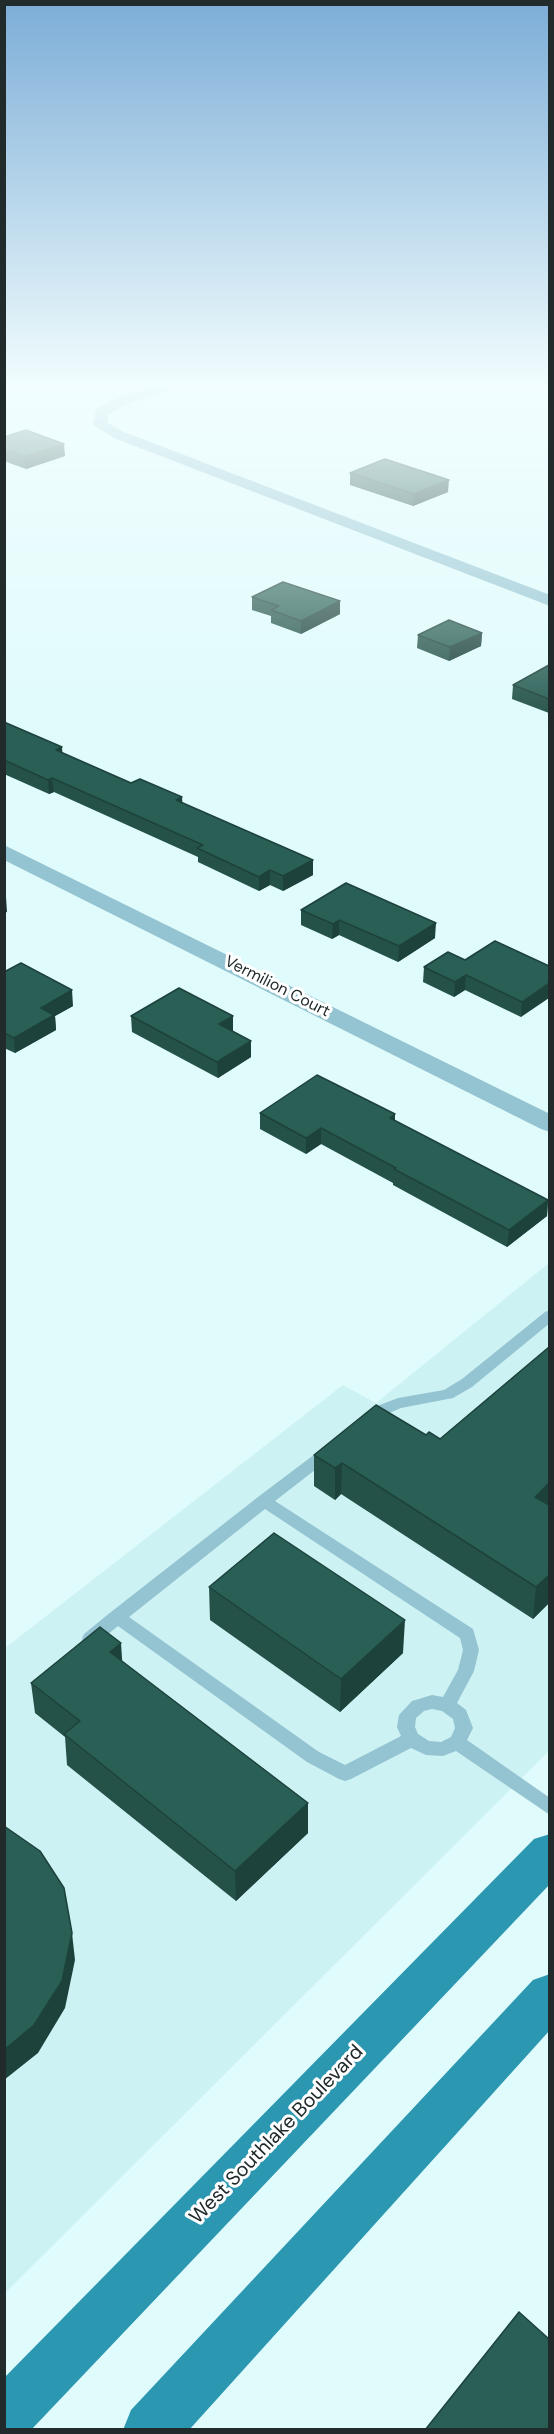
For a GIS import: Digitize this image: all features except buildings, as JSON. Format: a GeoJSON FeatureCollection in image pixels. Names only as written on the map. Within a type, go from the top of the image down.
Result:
{"type":"FeatureCollection","features":[{"type":"Feature","properties":{"kind":"main road","name":"West Southlake Boulevard"},"geometry":{"type":"LineString","coordinates":[[4,2418],[549,1852]]}},
{"type":"Feature","properties":{"kind":"main road"},"geometry":{"type":"LineString","coordinates":[[152,2430],[549,1995]]}},
{"type":"Feature","properties":{"kind":"street"},"geometry":{"type":"LineString","coordinates":[[283,499],[549,601]]}},
{"type":"Feature","properties":{"kind":"street","name":"Vermilion Court"},"geometry":{"type":"LineString","coordinates":[[4,851],[549,1124]]}},
{"type":"Feature","properties":{"kind":"lane"},"geometry":{"type":"LineString","coordinates":[[354,1431],[381,1410],[398,1403],[448,1394],[467,1383],[549,1315]]}},
{"type":"Feature","properties":{"kind":"lane"},"geometry":{"type":"LineString","coordinates":[[73,1652],[336,1445]]}},
{"type":"Feature","properties":{"kind":"lane"},"geometry":{"type":"LineString","coordinates":[[264,1502],[467,1634],[471,1650],[466,1671],[447,1704]]}},
{"type":"Feature","properties":{"kind":"lane"},"geometry":{"type":"LineString","coordinates":[[117,1617],[313,1757],[345,1774],[411,1739]]}},
{"type":"Feature","properties":{"kind":"lane"},"geometry":{"type":"LineString","coordinates":[[432,1702],[447,1704],[460,1714],[464,1728],[457,1742],[443,1749],[426,1748],[411,1739],[406,1727],[408,1715],[418,1706],[432,1702]]}},
{"type":"Feature","properties":{"kind":"lane"},"geometry":{"type":"LineString","coordinates":[[457,1742],[549,1808]]}},
{"type":"Feature","properties":{"kind":"shaded area"},"geometry":{"type":"Polygon","coordinates":[[[549,1263],[549,1751],[5,2293],[5,1648],[343,1385],[376,1403],[549,1263]]]}}]}
